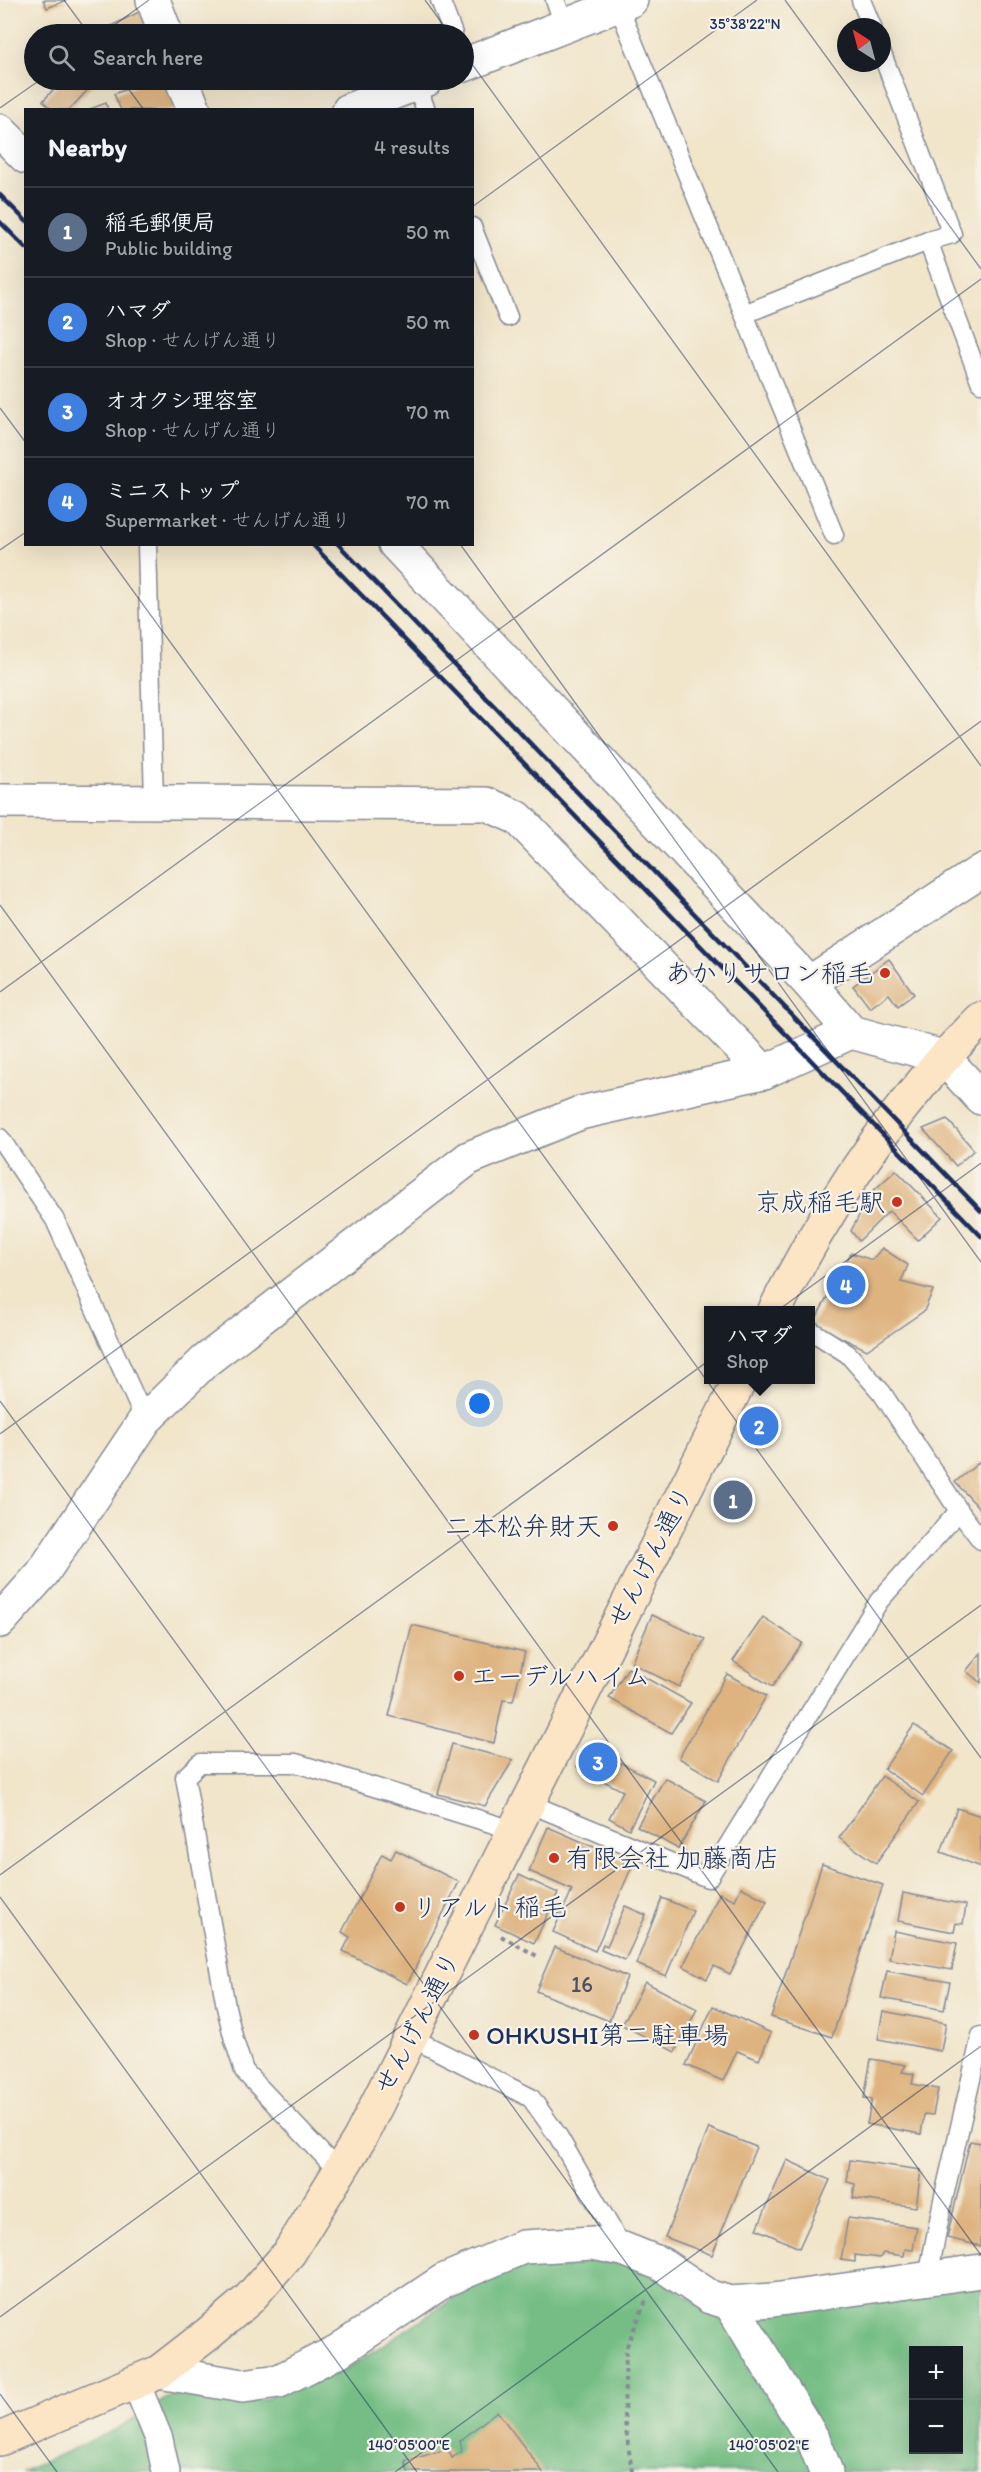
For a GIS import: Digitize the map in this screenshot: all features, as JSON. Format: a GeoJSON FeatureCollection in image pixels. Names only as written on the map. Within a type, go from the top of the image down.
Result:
{"type":"FeatureCollection","features":[{"type":"Feature","properties":{"kind":"main road"},"geometry":{"type":"LineString","coordinates":[[778,1306],[802,1256],[881,1133],[943,1057],[981,1019]]}},
{"type":"Feature","properties":{"kind":"main road","name":"せんげん通り"},"geometry":{"type":"LineString","coordinates":[[0,2439],[147,2376],[208,2334],[249,2299],[289,2253],[360,2138],[519,1816],[738,1384]]}},
{"type":"Feature","properties":{"kind":"street"},"geometry":{"type":"LineString","coordinates":[[153,0],[162,24]]}},
{"type":"Feature","properties":{"kind":"street"},"geometry":{"type":"LineString","coordinates":[[474,59],[560,13],[625,3]]}},
{"type":"Feature","properties":{"kind":"street"},"geometry":{"type":"LineString","coordinates":[[186,90],[193,108]]}},
{"type":"Feature","properties":{"kind":"street"},"geometry":{"type":"LineString","coordinates":[[357,108],[423,91]]}},
{"type":"Feature","properties":{"kind":"street"},"geometry":{"type":"LineString","coordinates":[[1,133],[24,156]]}},
{"type":"Feature","properties":{"kind":"street"},"geometry":{"type":"LineString","coordinates":[[397,546],[809,983],[851,1032],[943,1057],[981,1098]]}},
{"type":"Feature","properties":{"kind":"street"},"geometry":{"type":"LineString","coordinates":[[0,801],[487,804],[518,818],[764,1072]]}},
{"type":"Feature","properties":{"kind":"street"},"geometry":{"type":"LineString","coordinates":[[809,983],[981,871]]}},
{"type":"Feature","properties":{"kind":"street"},"geometry":{"type":"LineString","coordinates":[[0,1622],[42,1574],[145,1420],[205,1361],[470,1158],[580,1113],[764,1072],[851,1032]]}},
{"type":"Feature","properties":{"kind":"street"},"geometry":{"type":"LineString","coordinates":[[166,2472],[147,2376],[243,2386],[279,2381],[338,2351],[443,2281],[523,2247],[593,2243],[623,2249],[662,2264],[710,2297],[730,2302],[773,2301],[981,2271]]}},
{"type":"Feature","properties":{"kind":"street"},"geometry":{"type":"LineString","coordinates":[[730,2302],[814,2441],[826,2472]]}},
{"type":"Feature","properties":{"kind":"lane"},"geometry":{"type":"LineString","coordinates":[[440,0],[449,24]]}},
{"type":"Feature","properties":{"kind":"lane"},"geometry":{"type":"LineString","coordinates":[[861,0],[868,18]]}},
{"type":"Feature","properties":{"kind":"lane"},"geometry":{"type":"LineString","coordinates":[[625,3],[744,314],[834,535]]}},
{"type":"Feature","properties":{"kind":"lane"},"geometry":{"type":"LineString","coordinates":[[744,314],[928,240],[952,234],[889,72]]}},
{"type":"Feature","properties":{"kind":"lane"},"geometry":{"type":"LineString","coordinates":[[474,232],[508,317]]}},
{"type":"Feature","properties":{"kind":"lane"},"geometry":{"type":"LineString","coordinates":[[928,240],[981,383]]}},
{"type":"Feature","properties":{"kind":"lane"},"geometry":{"type":"LineString","coordinates":[[147,546],[154,802]]}},
{"type":"Feature","properties":{"kind":"lane"},"geometry":{"type":"LineString","coordinates":[[0,1138],[55,1220],[145,1420]]}},
{"type":"Feature","properties":{"kind":"lane"},"geometry":{"type":"LineString","coordinates":[[815,1333],[848,1354],[882,1393],[959,1511],[981,1540]]}},
{"type":"Feature","properties":{"kind":"lane"},"geometry":{"type":"LineString","coordinates":[[339,2172],[244,2071],[226,2007],[185,1777],[200,1763],[296,1763],[519,1816],[708,1878],[879,1601],[959,1511]]}},
{"type":"Feature","properties":{"kind":"lane"},"geometry":{"type":"LineString","coordinates":[[928,2277],[943,2200],[981,2036]]}},
{"type":"Feature","properties":{"kind":"lane"},"geometry":{"type":"LineString","coordinates":[[410,2037],[531,2098],[558,2136],[623,2249]]}},
{"type":"Feature","properties":{"kind":"path"},"geometry":{"type":"LineString","coordinates":[[632,2472],[624,2415],[626,2348],[662,2264]]}},
{"type":"Feature","properties":{"kind":"green space"},"geometry":{"type":"Polygon","coordinates":[[[543,2255],[638,2265],[711,2311],[981,2282],[981,2472],[22,2472],[117,2429],[180,2390],[265,2399],[348,2368],[474,2285],[543,2255]]]}},
{"type":"Feature","properties":{"kind":"building"},"geometry":{"type":"Polygon","coordinates":[[[43,0],[67,0],[47,8],[43,0]]]}},
{"type":"Feature","properties":{"kind":"building"},"geometry":{"type":"Polygon","coordinates":[[[143,10],[150,24],[115,24],[143,10]]]}},
{"type":"Feature","properties":{"kind":"building"},"geometry":{"type":"Polygon","coordinates":[[[53,90],[88,90],[71,108],[50,108],[43,101],[53,90]]]}},
{"type":"Feature","properties":{"kind":"building"},"geometry":{"type":"Polygon","coordinates":[[[124,90],[176,90],[183,108],[120,108],[114,94],[124,90]]]}},
{"type":"Feature","properties":{"kind":"building"},"geometry":{"type":"Polygon","coordinates":[[[106,103],[107,108],[93,108],[106,103]]]}},
{"type":"Feature","properties":{"kind":"building","name":"あかりサロン稲毛"},"geometry":{"type":"Polygon","coordinates":[[[889,959],[914,994],[898,1006],[889,994],[870,1008],[853,986],[889,959]]]}},
{"type":"Feature","properties":{"kind":"building"},"geometry":{"type":"Polygon","coordinates":[[[947,1119],[974,1150],[956,1166],[923,1129],[947,1119]]]}},
{"type":"Feature","properties":{"kind":"building","name":"京成稲毛駅"},"geometry":{"type":"Polygon","coordinates":[[[896,1170],[942,1217],[918,1240],[889,1211],[859,1241],[851,1231],[871,1193],[896,1170]]]}},
{"type":"Feature","properties":{"kind":"building"},"geometry":{"type":"Polygon","coordinates":[[[882,1248],[908,1265],[901,1282],[933,1290],[924,1311],[867,1350],[815,1325],[815,1320],[851,1253],[872,1260],[882,1248]]]}},
{"type":"Feature","properties":{"kind":"building"},"geometry":{"type":"Polygon","coordinates":[[[981,1461],[981,1510],[955,1482],[981,1461]]]}},
{"type":"Feature","properties":{"kind":"building"},"geometry":{"type":"Polygon","coordinates":[[[652,1615],[705,1639],[679,1687],[631,1663],[652,1615]]]}},
{"type":"Feature","properties":{"kind":"building"},"geometry":{"type":"Polygon","coordinates":[[[763,1617],[802,1643],[772,1687],[733,1661],[763,1617]]]}},
{"type":"Feature","properties":{"kind":"building","name":"エーデルハイム"},"geometry":{"type":"Polygon","coordinates":[[[412,1625],[525,1652],[513,1701],[503,1700],[494,1743],[389,1716],[412,1625]]]}},
{"type":"Feature","properties":{"kind":"building"},"geometry":{"type":"Polygon","coordinates":[[[981,1653],[981,1683],[966,1671],[981,1653]]]}},
{"type":"Feature","properties":{"kind":"building"},"geometry":{"type":"Polygon","coordinates":[[[628,1668],[691,1703],[671,1733],[609,1698],[628,1668]]]}},
{"type":"Feature","properties":{"kind":"building"},"geometry":{"type":"Polygon","coordinates":[[[727,1674],[766,1696],[718,1781],[679,1758],[727,1674]]]}},
{"type":"Feature","properties":{"kind":"building"},"geometry":{"type":"Polygon","coordinates":[[[914,1725],[953,1751],[923,1796],[884,1769],[914,1725]]]}},
{"type":"Feature","properties":{"kind":"building"},"geometry":{"type":"Polygon","coordinates":[[[452,1744],[513,1760],[485,1806],[438,1794],[452,1744]]]}},
{"type":"Feature","properties":{"kind":"building"},"geometry":{"type":"Polygon","coordinates":[[[588,1746],[654,1780],[629,1829],[609,1818],[623,1791],[577,1767],[588,1746]]]}},
{"type":"Feature","properties":{"kind":"building"},"geometry":{"type":"Polygon","coordinates":[[[882,1776],[919,1802],[876,1863],[839,1838],[882,1776]]]}},
{"type":"Feature","properties":{"kind":"building"},"geometry":{"type":"Polygon","coordinates":[[[665,1778],[706,1801],[678,1849],[637,1826],[665,1778]]]}},
{"type":"Feature","properties":{"kind":"building"},"geometry":{"type":"Polygon","coordinates":[[[957,1808],[981,1816],[981,1867],[941,1852],[957,1808]]]}},
{"type":"Feature","properties":{"kind":"building"},"geometry":{"type":"Polygon","coordinates":[[[548,1827],[633,1864],[595,1951],[553,1932],[572,1890],[529,1871],[548,1827]]]}},
{"type":"Feature","properties":{"kind":"building","name":"リアルト稲毛"},"geometry":{"type":"Polygon","coordinates":[[[396,1850],[459,1882],[407,1984],[343,1951],[350,1937],[342,1932],[382,1854],[391,1859],[396,1850]]]}},
{"type":"Feature","properties":{"kind":"building"},"geometry":{"type":"Polygon","coordinates":[[[822,1864],[883,1885],[832,2037],[771,2017],[822,1864]]]}},
{"type":"Feature","properties":{"kind":"building"},"geometry":{"type":"Polygon","coordinates":[[[519,1875],[558,1893],[534,1943],[495,1925],[519,1875]]]}},
{"type":"Feature","properties":{"kind":"building"},"geometry":{"type":"Polygon","coordinates":[[[741,1887],[767,1901],[730,1974],[714,1966],[707,1979],[683,1966],[720,1893],[735,1900],[741,1887]]]}},
{"type":"Feature","properties":{"kind":"building"},"geometry":{"type":"Polygon","coordinates":[[[903,1893],[966,1905],[963,1924],[956,1923],[954,1932],[898,1921],[903,1893]]]}},
{"type":"Feature","properties":{"kind":"building"},"geometry":{"type":"Polygon","coordinates":[[[662,1898],[693,1911],[666,1976],[636,1964],[662,1898]]]}},
{"type":"Feature","properties":{"kind":"building"},"geometry":{"type":"Polygon","coordinates":[[[625,1906],[646,1915],[625,1960],[601,1950],[603,1944],[607,1946],[625,1906]]]}},
{"type":"Feature","properties":{"kind":"building"},"geometry":{"type":"Polygon","coordinates":[[[894,1931],[957,1943],[952,1970],[889,1959],[894,1931]]]}},
{"type":"Feature","properties":{"kind":"building"},"geometry":{"type":"Polygon","coordinates":[[[555,1947],[627,1977],[609,2021],[536,1991],[555,1947]]]}},
{"type":"Feature","properties":{"kind":"building"},"geometry":{"type":"Polygon","coordinates":[[[887,1971],[950,1982],[944,2010],[881,1998],[887,1971]]]}},
{"type":"Feature","properties":{"kind":"building"},"geometry":{"type":"Polygon","coordinates":[[[645,1982],[697,2009],[675,2052],[622,2025],[645,1982]]]}},
{"type":"Feature","properties":{"kind":"building"},"geometry":{"type":"Polygon","coordinates":[[[713,2006],[771,2033],[759,2060],[737,2051],[723,2081],[686,2065],[713,2006]]]}},
{"type":"Feature","properties":{"kind":"building"},"geometry":{"type":"Polygon","coordinates":[[[883,2011],[946,2023],[941,2051],[878,2039],[883,2011]]]}},
{"type":"Feature","properties":{"kind":"building"},"geometry":{"type":"Polygon","coordinates":[[[871,2059],[906,2065],[902,2072],[914,2074],[912,2084],[938,2089],[933,2115],[924,2114],[921,2134],[867,2124],[872,2099],[864,2098],[871,2059]]]}},
{"type":"Feature","properties":{"kind":"building"},"geometry":{"type":"Polygon","coordinates":[[[709,2128],[756,2147],[712,2255],[665,2237],[709,2128]]]}},
{"type":"Feature","properties":{"kind":"building"},"geometry":{"type":"Polygon","coordinates":[[[970,2141],[981,2143],[981,2246],[947,2238],[970,2141]]]}},
{"type":"Feature","properties":{"kind":"building"},"geometry":{"type":"Polygon","coordinates":[[[787,2160],[830,2180],[799,2248],[757,2229],[787,2160]]]}},
{"type":"Feature","properties":{"kind":"building"},"geometry":{"type":"Polygon","coordinates":[[[850,2160],[921,2170],[916,2207],[853,2198],[855,2184],[847,2182],[850,2160]]]}},
{"type":"Feature","properties":{"kind":"building"},"geometry":{"type":"Polygon","coordinates":[[[848,2218],[917,2227],[913,2250],[905,2249],[904,2256],[883,2253],[880,2258],[855,2255],[855,2262],[841,2260],[848,2218]]]}},
{"type":"Feature","properties":{"kind":"building"},"geometry":{"type":"Polygon","coordinates":[[[497,2411],[543,2472],[408,2472],[405,2461],[448,2449],[452,2458],[462,2451],[460,2441],[497,2411]]]}},
{"type":"Feature","properties":{"kind":"railway"},"geometry":{"type":"LineString","coordinates":[[0,195],[24,219]]}},
{"type":"Feature","properties":{"kind":"railway"},"geometry":{"type":"LineString","coordinates":[[0,222],[24,246]]}},
{"type":"Feature","properties":{"kind":"railway"},"geometry":{"type":"LineString","coordinates":[[314,546],[981,1236]]}},
{"type":"Feature","properties":{"kind":"railway"},"geometry":{"type":"LineString","coordinates":[[340,546],[981,1211]]}},
{"type":"Feature","properties":{"kind":"place","name":"あかりサロン稲毛"},"geometry":{"type":"Point","coordinates":[885,973]}},
{"type":"Feature","properties":{"kind":"place","name":"京成稲毛駅"},"geometry":{"type":"Point","coordinates":[897,1202]}},
{"type":"Feature","properties":{"kind":"place","name":"ミニストップ"},"geometry":{"type":"Point","coordinates":[846,1285]}},
{"type":"Feature","properties":{"kind":"place","name":"ハマダ"},"geometry":{"type":"Point","coordinates":[759,1426]}},
{"type":"Feature","properties":{"kind":"place","name":"稲毛郵便局"},"geometry":{"type":"Point","coordinates":[733,1500]}},
{"type":"Feature","properties":{"kind":"place","name":"二本松弁財天"},"geometry":{"type":"Point","coordinates":[613,1526]}},
{"type":"Feature","properties":{"kind":"place","name":"エーデルハイム"},"geometry":{"type":"Point","coordinates":[459,1676]}},
{"type":"Feature","properties":{"kind":"place","name":"オオクシ理容室"},"geometry":{"type":"Point","coordinates":[598,1762]}},
{"type":"Feature","properties":{"kind":"place","name":"有限会社 加藤商店"},"geometry":{"type":"Point","coordinates":[554,1858]}},
{"type":"Feature","properties":{"kind":"place","name":"リアルト稲毛"},"geometry":{"type":"Point","coordinates":[400,1907]}},
{"type":"Feature","properties":{"kind":"place","name":"OHKUSHI第二駐車場"},"geometry":{"type":"Point","coordinates":[474,2035]}}]}
